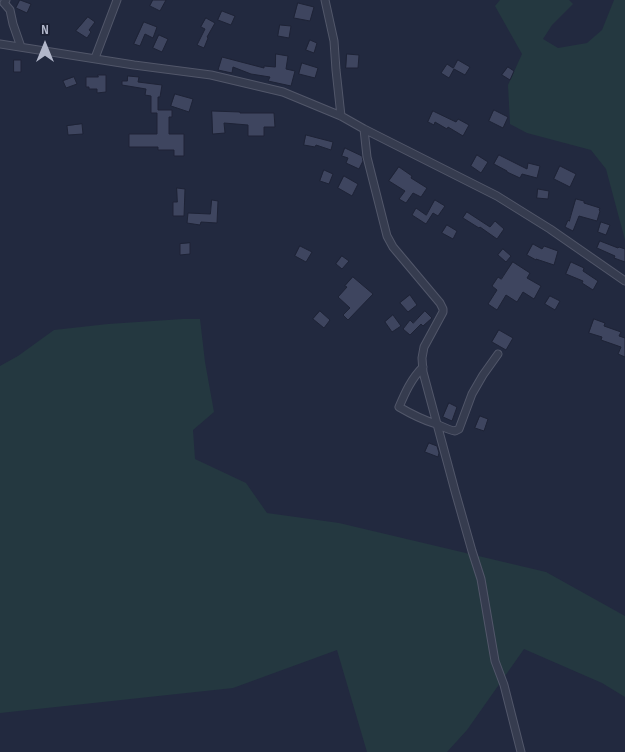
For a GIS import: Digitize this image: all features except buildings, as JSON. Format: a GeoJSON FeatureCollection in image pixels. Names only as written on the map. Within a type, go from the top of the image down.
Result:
{"type":"FeatureCollection","features":[{"type":"Feature","properties":{"kind":"street"},"geometry":{"type":"LineString","coordinates":[[6,0],[4,3],[10,10],[21,46]]}},
{"type":"Feature","properties":{"kind":"street"},"geometry":{"type":"LineString","coordinates":[[95,58],[117,0]]}},
{"type":"Feature","properties":{"kind":"street"},"geometry":{"type":"LineString","coordinates":[[325,0],[334,40],[341,116]]}},
{"type":"Feature","properties":{"kind":"street"},"geometry":{"type":"LineString","coordinates":[[0,44],[211,75],[283,92],[341,116],[497,196],[550,229],[625,281]]}},
{"type":"Feature","properties":{"kind":"street"},"geometry":{"type":"LineString","coordinates":[[364,129],[367,157],[387,236],[393,248],[443,308],[443,312],[424,347],[422,358],[423,372],[469,543],[482,579],[495,661],[504,686],[521,752]]}},
{"type":"Feature","properties":{"kind":"street"},"geometry":{"type":"LineString","coordinates":[[423,367],[410,383],[399,407],[409,414],[455,431],[459,429],[472,394],[498,354]]}},
{"type":"Feature","properties":{"kind":"shaded area"},"geometry":{"type":"Polygon","coordinates":[[[500,0],[569,0],[573,4],[552,25],[543,39],[558,48],[587,43],[602,30],[614,0],[625,0],[625,240],[606,169],[591,150],[527,133],[510,124],[508,85],[522,54],[495,6],[500,0]]]}},
{"type":"Feature","properties":{"kind":"shaded area"},"geometry":{"type":"Polygon","coordinates":[[[200,319],[214,412],[193,430],[195,459],[246,483],[267,513],[339,523],[546,572],[625,616],[625,697],[602,683],[524,649],[467,730],[447,752],[367,752],[337,650],[233,688],[0,713],[0,366],[18,356],[54,330],[200,319]]]}}]}
